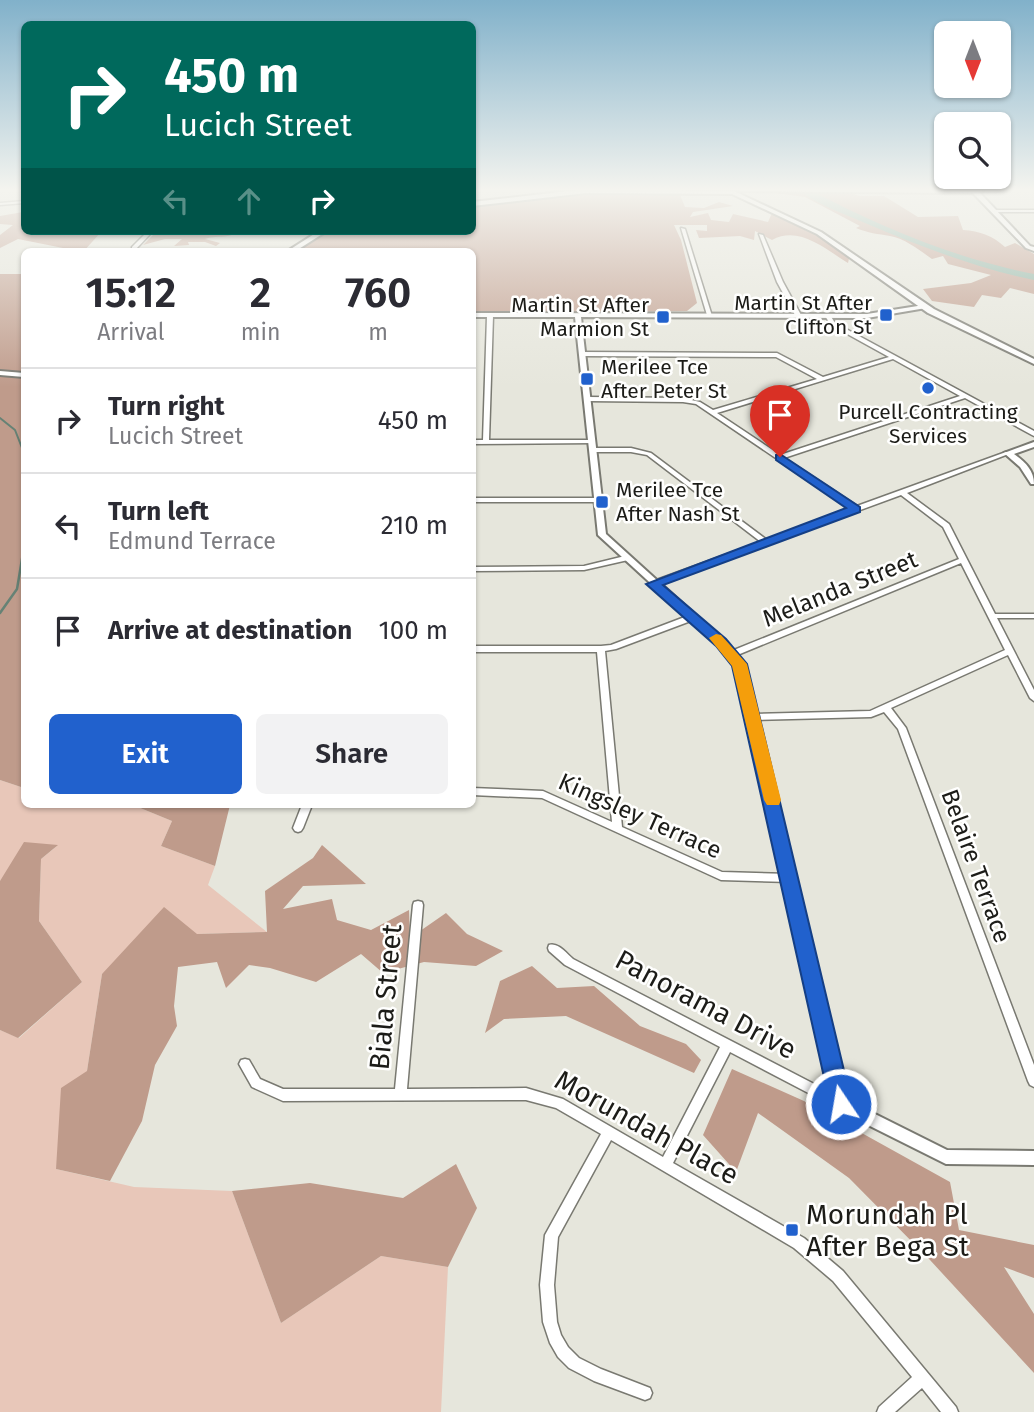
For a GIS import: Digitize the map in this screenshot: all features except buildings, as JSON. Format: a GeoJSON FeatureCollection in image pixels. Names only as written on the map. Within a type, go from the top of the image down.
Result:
{"type":"FeatureCollection","features":[{"type":"Feature","properties":{"kind":"main road"},"geometry":{"type":"LineString","coordinates":[[850,255],[924,307],[1034,362]]}},
{"type":"Feature","properties":{"kind":"main road"},"geometry":{"type":"LineString","coordinates":[[0,373],[21,375]]}},
{"type":"Feature","properties":{"kind":"street"},"geometry":{"type":"LineString","coordinates":[[691,255],[710,315]]}},
{"type":"Feature","properties":{"kind":"street"},"geometry":{"type":"LineString","coordinates":[[769,255],[798,315]]}},
{"type":"Feature","properties":{"kind":"street"},"geometry":{"type":"LineString","coordinates":[[476,315],[828,316],[884,314],[924,307]]}},
{"type":"Feature","properties":{"kind":"street"},"geometry":{"type":"LineString","coordinates":[[578,315],[602,535],[732,654],[743,672],[841,1104]]}},
{"type":"Feature","properties":{"kind":"street"},"geometry":{"type":"LineString","coordinates":[[486,442],[489,316]]}},
{"type":"Feature","properties":{"kind":"street"},"geometry":{"type":"LineString","coordinates":[[828,316],[833,324],[1034,434]]}},
{"type":"Feature","properties":{"kind":"street"},"geometry":{"type":"LineString","coordinates":[[582,354],[777,355],[822,379]]}},
{"type":"Feature","properties":{"kind":"street"},"geometry":{"type":"LineString","coordinates":[[714,412],[895,357]]}},
{"type":"Feature","properties":{"kind":"street"},"geometry":{"type":"LineString","coordinates":[[780,457],[966,396]]}},
{"type":"Feature","properties":{"kind":"street"},"geometry":{"type":"LineString","coordinates":[[588,399],[683,400],[698,403],[856,509]]}},
{"type":"Feature","properties":{"kind":"street"},"geometry":{"type":"LineString","coordinates":[[476,442],[593,446],[649,454],[766,542]]}},
{"type":"Feature","properties":{"kind":"street"},"geometry":{"type":"LineString","coordinates":[[653,584],[1034,444]]}},
{"type":"Feature","properties":{"kind":"street"},"geometry":{"type":"LineString","coordinates":[[1008,453],[1023,465],[1034,482]]}},
{"type":"Feature","properties":{"kind":"street"},"geometry":{"type":"LineString","coordinates":[[901,492],[946,526],[1034,698]]}},
{"type":"Feature","properties":{"kind":"street"},"geometry":{"type":"LineString","coordinates":[[476,500],[598,500]]}},
{"type":"Feature","properties":{"kind":"street"},"geometry":{"type":"LineString","coordinates":[[476,569],[584,568],[625,558]]}},
{"type":"Feature","properties":{"kind":"street","name":"Melanda Street"},"geometry":{"type":"LineString","coordinates":[[732,654],[962,560]]}},
{"type":"Feature","properties":{"kind":"street"},"geometry":{"type":"LineString","coordinates":[[992,616],[1034,616]]}},
{"type":"Feature","properties":{"kind":"street"},"geometry":{"type":"LineString","coordinates":[[476,649],[601,649],[692,617]]}},
{"type":"Feature","properties":{"kind":"street"},"geometry":{"type":"LineString","coordinates":[[601,649],[617,827]]}},
{"type":"Feature","properties":{"kind":"street"},"geometry":{"type":"LineString","coordinates":[[754,716],[861,716],[887,709],[1010,651]]}},
{"type":"Feature","properties":{"kind":"street","name":"Belaire Terrace"},"geometry":{"type":"LineString","coordinates":[[887,709],[902,728],[1034,1081]]}},
{"type":"Feature","properties":{"kind":"street","name":"Kingsley Terrace"},"geometry":{"type":"LineString","coordinates":[[476,791],[543,795],[721,876],[790,878]]}},
{"type":"Feature","properties":{"kind":"street"},"geometry":{"type":"LineString","coordinates":[[298,828],[306,808]]}},
{"type":"Feature","properties":{"kind":"street","name":"Biala Street"},"geometry":{"type":"LineString","coordinates":[[401,1094],[418,905]]}},
{"type":"Feature","properties":{"kind":"street","name":"Panorama Drive"},"geometry":{"type":"LineString","coordinates":[[553,948],[569,962],[946,1157],[1034,1158]]}},
{"type":"Feature","properties":{"kind":"street"},"geometry":{"type":"LineString","coordinates":[[666,1164],[728,1044]]}},
{"type":"Feature","properties":{"kind":"street","name":"Morundah Place"},"geometry":{"type":"LineString","coordinates":[[245,1064],[256,1083],[283,1094],[540,1096],[559,1103],[800,1243],[820,1259],[951,1412]]}},
{"type":"Feature","properties":{"kind":"street"},"geometry":{"type":"LineString","coordinates":[[609,1132],[552,1234],[548,1253],[548,1320],[557,1345],[573,1362],[645,1393]]}},
{"type":"Feature","properties":{"kind":"street"},"geometry":{"type":"LineString","coordinates":[[884,1412],[923,1377]]}},
{"type":"Feature","properties":{"kind":"shaded area"},"geometry":{"type":"Polygon","coordinates":[[[476,255],[685,255],[697,303],[687,311],[476,314],[476,255]]]}},
{"type":"Feature","properties":{"kind":"shaded area"},"geometry":{"type":"Polygon","coordinates":[[[835,255],[850,255],[848,263],[835,255]]]}},
{"type":"Feature","properties":{"kind":"shaded area"},"geometry":{"type":"Polygon","coordinates":[[[926,255],[1034,255],[1034,294],[1010,288],[1001,298],[982,295],[974,307],[932,301],[923,289],[971,283],[991,275],[948,264],[943,256],[932,259],[926,255]]]}},
{"type":"Feature","properties":{"kind":"shaded area"},"geometry":{"type":"Polygon","coordinates":[[[0,274],[21,274],[21,787],[0,780],[0,274]]]}},
{"type":"Feature","properties":{"kind":"shaded area"},"geometry":{"type":"Polygon","coordinates":[[[0,780],[21,787],[21,808],[140,808],[172,821],[161,846],[215,866],[208,885],[267,932],[197,934],[102,974],[87,1071],[56,1169],[134,1187],[232,1191],[281,1323],[381,1256],[448,1267],[441,1412],[0,1412],[0,1030],[19,1038],[82,982],[39,921],[41,859],[57,846],[0,881],[0,780]]]}},
{"type":"Feature","properties":{"kind":"shaded area"},"geometry":{"type":"Polygon","coordinates":[[[140,808],[229,808],[215,866],[161,846],[172,821],[140,808]]]}},
{"type":"Feature","properties":{"kind":"shaded area"},"geometry":{"type":"Polygon","coordinates":[[[24,842],[58,845],[41,859],[39,921],[82,982],[18,1038],[0,1030],[0,881],[24,842]]]}},
{"type":"Feature","properties":{"kind":"shaded area"},"geometry":{"type":"Polygon","coordinates":[[[322,845],[366,884],[303,886],[283,909],[332,899],[337,920],[371,930],[409,910],[410,938],[446,913],[467,934],[503,951],[476,966],[424,962],[383,973],[361,954],[316,982],[270,968],[249,965],[226,988],[217,962],[178,967],[174,1006],[177,1026],[155,1065],[142,1121],[110,1181],[56,1169],[61,1088],[87,1071],[102,974],[164,907],[197,934],[267,932],[265,891],[313,858],[322,845]]]}},
{"type":"Feature","properties":{"kind":"shaded area"},"geometry":{"type":"Polygon","coordinates":[[[532,966],[557,988],[594,986],[640,1026],[686,1044],[701,1060],[694,1073],[566,1016],[504,1019],[485,1033],[500,981],[532,966]]]}},
{"type":"Feature","properties":{"kind":"shaded area"},"geometry":{"type":"Polygon","coordinates":[[[732,1069],[804,1101],[950,1182],[959,1230],[1034,1245],[1034,1278],[1004,1267],[1034,1314],[1034,1373],[930,1260],[849,1178],[758,1113],[736,1172],[703,1135],[732,1069]]]}},
{"type":"Feature","properties":{"kind":"shaded area"},"geometry":{"type":"Polygon","coordinates":[[[456,1164],[477,1208],[448,1267],[381,1256],[281,1323],[232,1191],[310,1183],[403,1198],[456,1164]]]}},
{"type":"Feature","properties":{"kind":"waterway"},"geometry":{"type":"LineString","coordinates":[[954,255],[993,269],[1034,277]]}},
{"type":"Feature","properties":{"kind":"waterway"},"geometry":{"type":"LineString","coordinates":[[0,418],[15,430],[21,445]]}},
{"type":"Feature","properties":{"kind":"waterway"},"geometry":{"type":"LineString","coordinates":[[0,613],[17,589],[21,565]]}},
{"type":"Feature","properties":{"kind":"slow traffic"},"geometry":{"type":"LineString","coordinates":[[716,638],[736,658],[743,672],[773,800]]}},
{"type":"Feature","properties":{"kind":"place","name":"Martin St After Clifton St"},"geometry":{"type":"Point","coordinates":[886,315]}},
{"type":"Feature","properties":{"kind":"place","name":"Martin St After Marmion St"},"geometry":{"type":"Point","coordinates":[663,317]}},
{"type":"Feature","properties":{"kind":"place","name":"Merilee Tce After Peter St"},"geometry":{"type":"Point","coordinates":[587,379]}},
{"type":"Feature","properties":{"kind":"place","name":"Purcell Contracting Services"},"geometry":{"type":"Point","coordinates":[928,388]}},
{"type":"Feature","properties":{"kind":"place","name":"Merilee Tce After Nash St"},"geometry":{"type":"Point","coordinates":[602,502]}},
{"type":"Feature","properties":{"kind":"place","name":"Morundah Pl After Bega St"},"geometry":{"type":"Point","coordinates":[792,1230]}},
{"type":"Feature","properties":{"kind":"route"},"geometry":{"type":"LineString","coordinates":[[780,457],[856,509],[653,584],[721,643],[736,658],[743,672],[841,1104]]}}]}
